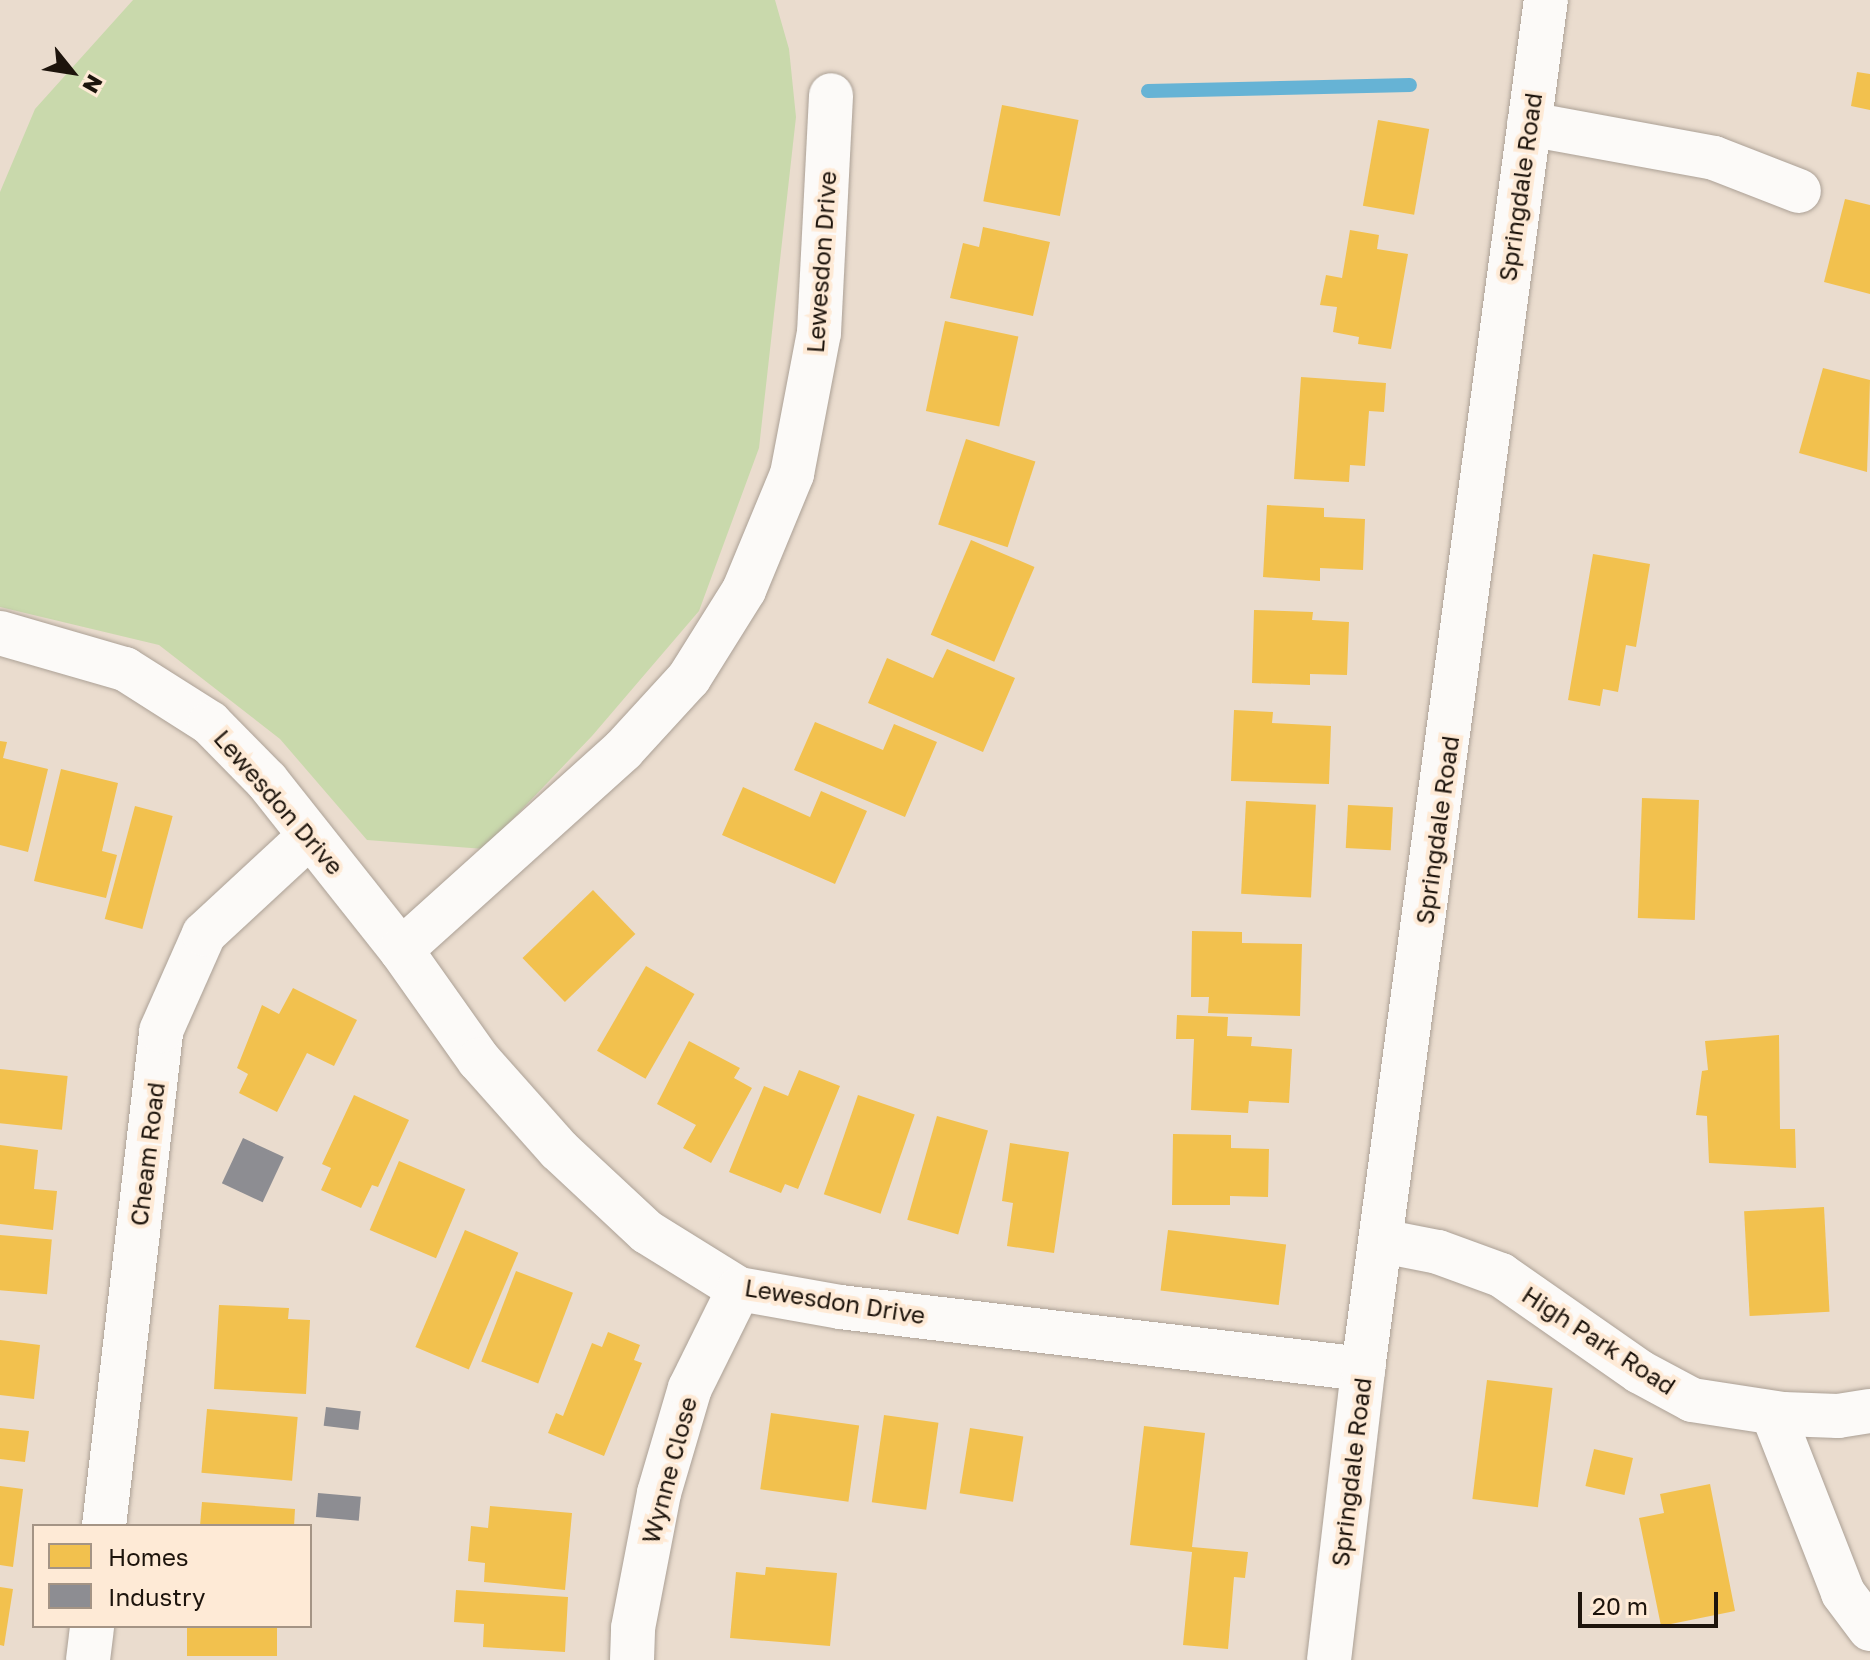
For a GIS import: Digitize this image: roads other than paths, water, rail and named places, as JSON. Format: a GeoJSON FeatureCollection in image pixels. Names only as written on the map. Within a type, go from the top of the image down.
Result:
{"type":"FeatureCollection","features":[{"type":"Feature","properties":{"kind":"street","name":"Springdale Road"},"geometry":{"type":"LineString","coordinates":[[1329,1660],[1363,1369],[1546,0]]}},
{"type":"Feature","properties":{"kind":"street","name":"Lewesdon Drive"},"geometry":{"type":"LineString","coordinates":[[401,950],[623,750],[689,678],[744,590],[792,474],[819,333],[831,95]]}},
{"type":"Feature","properties":{"kind":"street"},"geometry":{"type":"LineString","coordinates":[[1529,124],[1714,158],[1799,191]]}},
{"type":"Feature","properties":{"kind":"street","name":"Lewesdon Drive"},"geometry":{"type":"LineString","coordinates":[[0,633],[125,669],[210,723],[310,836],[401,950],[479,1060],[559,1150],[647,1232],[739,1289],[840,1307],[1363,1369]]}},
{"type":"Feature","properties":{"kind":"street","name":"Cheam Road"},"geometry":{"type":"LineString","coordinates":[[104,1524],[161,1031],[204,934],[310,836]]}},
{"type":"Feature","properties":{"kind":"street","name":"High Park Road"},"geometry":{"type":"LineString","coordinates":[[1382,1241],[1438,1252],[1501,1275],[1640,1372],[1692,1400],[1773,1414],[1838,1416],[1870,1411]]}},
{"type":"Feature","properties":{"kind":"street","name":"Wynne Close"},"geometry":{"type":"LineString","coordinates":[[632,1660],[633,1628],[659,1493],[690,1388],[739,1289]]}},
{"type":"Feature","properties":{"kind":"street"},"geometry":{"type":"LineString","coordinates":[[1773,1414],[1843,1593],[1870,1629]]}},
{"type":"Feature","properties":{"kind":"street"},"geometry":{"type":"LineString","coordinates":[[88,1660],[92,1628]]}},
{"type":"Feature","properties":{"kind":"waterway"},"geometry":{"type":"LineString","coordinates":[[1148,91],[1410,85]]}}]}
